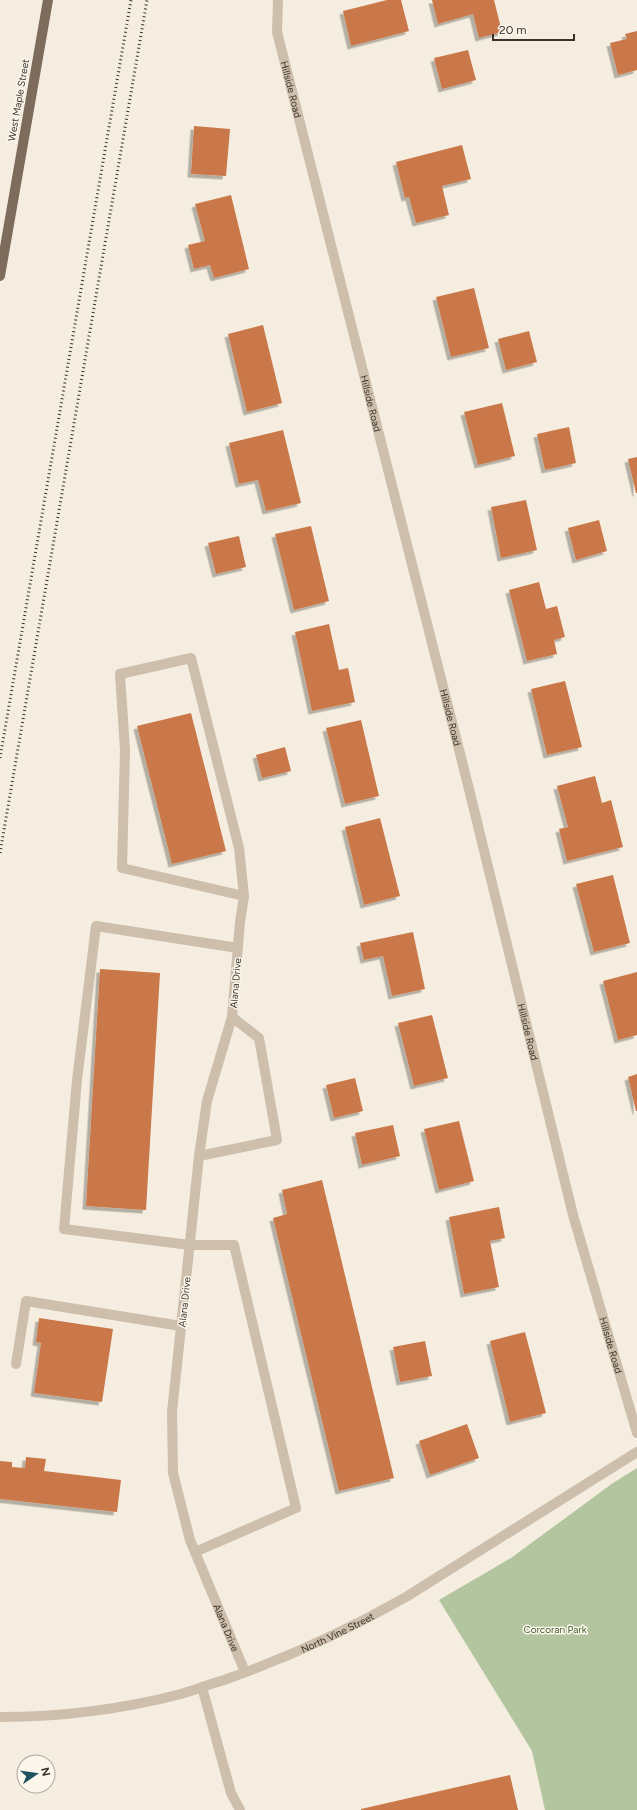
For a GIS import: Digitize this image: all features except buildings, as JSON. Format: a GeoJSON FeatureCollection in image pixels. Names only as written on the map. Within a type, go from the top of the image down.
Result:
{"type":"FeatureCollection","features":[{"type":"Feature","properties":{"kind":"main road","name":"West Maple Street"},"geometry":{"type":"LineString","coordinates":[[0,276],[48,0]]}},
{"type":"Feature","properties":{"kind":"street","name":"Hillside Road"},"geometry":{"type":"LineString","coordinates":[[278,0],[277,32],[469,789],[573,1215],[637,1432]]}},
{"type":"Feature","properties":{"kind":"street","name":"Alana Drive"},"geometry":{"type":"LineString","coordinates":[[244,896],[122,868],[125,750],[120,674],[191,658],[239,848],[244,896],[240,922],[232,1017],[207,1101],[199,1156],[172,1412],[173,1473],[190,1540],[245,1672]]}},
{"type":"Feature","properties":{"kind":"street"},"geometry":{"type":"LineString","coordinates":[[195,1552],[296,1508],[234,1245],[190,1245],[64,1229],[77,1080],[96,926],[238,948]]}},
{"type":"Feature","properties":{"kind":"street"},"geometry":{"type":"LineString","coordinates":[[199,1156],[277,1140],[259,1038],[232,1017]]}},
{"type":"Feature","properties":{"kind":"street"},"geometry":{"type":"LineString","coordinates":[[16,1364],[26,1302],[181,1326]]}},
{"type":"Feature","properties":{"kind":"street","name":"North Vine Street"},"geometry":{"type":"LineString","coordinates":[[0,1717],[73,1712],[129,1705],[181,1694],[295,1653],[368,1619],[637,1452]]}},
{"type":"Feature","properties":{"kind":"street"},"geometry":{"type":"LineString","coordinates":[[202,1687],[231,1793],[240,1810]]}},
{"type":"Feature","properties":{"kind":"green space","name":"Corcoran Park"},"geometry":{"type":"Polygon","coordinates":[[[637,1468],[637,1810],[545,1810],[532,1751],[439,1600],[511,1558],[613,1483],[637,1468]]]}},
{"type":"Feature","properties":{"kind":"railway"},"geometry":{"type":"LineString","coordinates":[[0,758],[131,0]]}},
{"type":"Feature","properties":{"kind":"railway"},"geometry":{"type":"LineString","coordinates":[[0,853],[147,0]]}}]}
